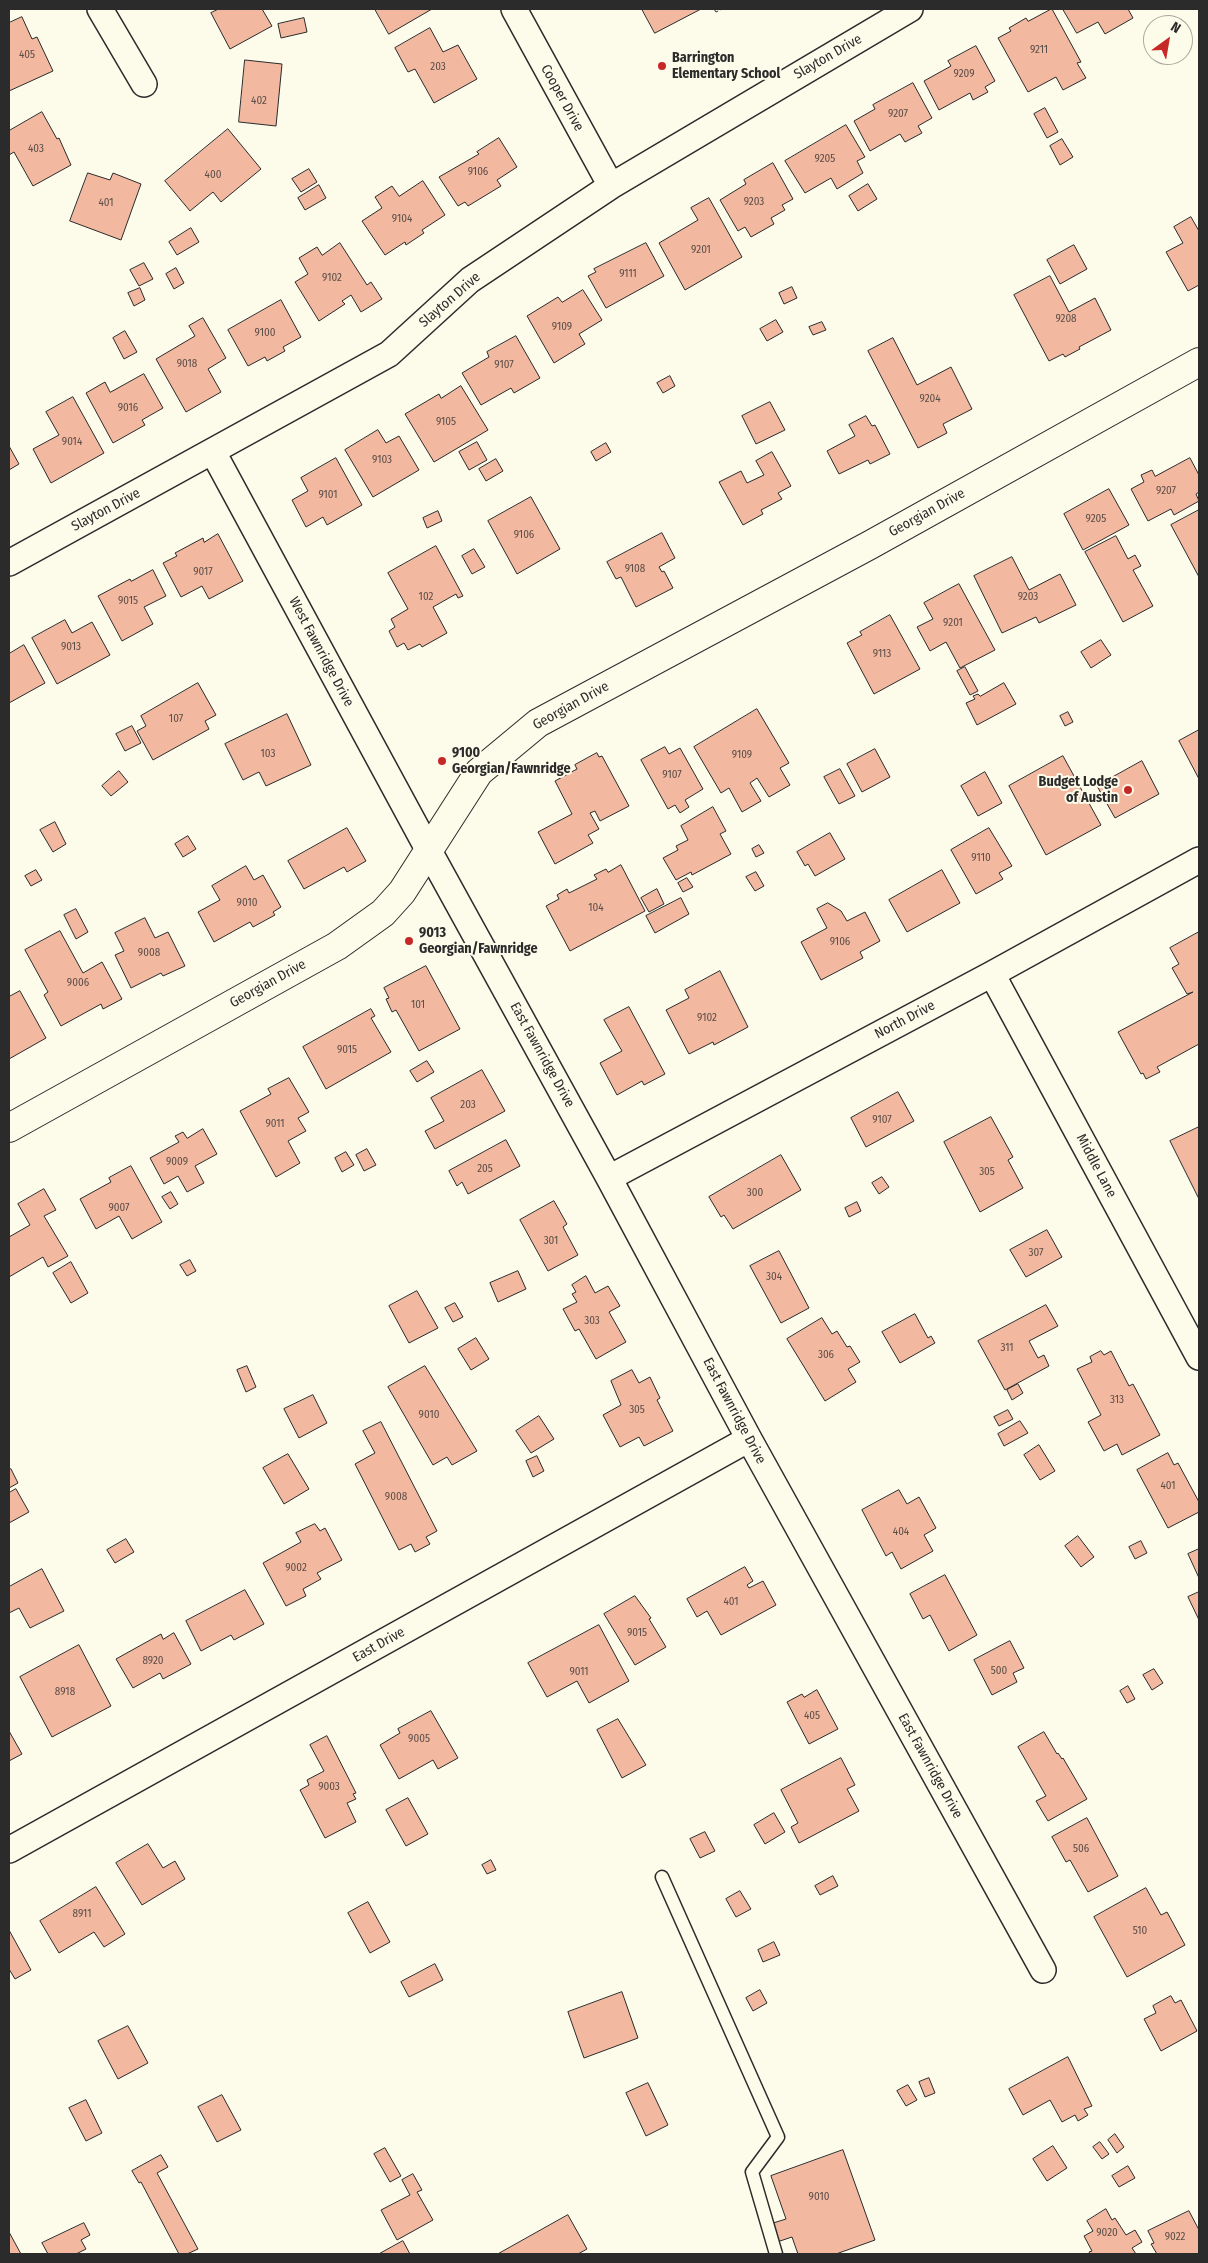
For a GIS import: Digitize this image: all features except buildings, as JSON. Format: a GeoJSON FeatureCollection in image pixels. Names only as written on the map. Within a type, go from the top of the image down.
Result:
{"type":"FeatureCollection","features":[{"type":"Feature","properties":{"kind":"street"},"geometry":{"type":"LineString","coordinates":[[100,9],[144,84]]}},
{"type":"Feature","properties":{"kind":"street","name":"Cooper Drive"},"geometry":{"type":"LineString","coordinates":[[514,9],[611,186]]}},
{"type":"Feature","properties":{"kind":"street","name":"Slayton Drive"},"geometry":{"type":"LineString","coordinates":[[9,563],[389,354],[470,280],[611,186],[910,9]]}},
{"type":"Feature","properties":{"kind":"street","name":"Georgian Drive"},"geometry":{"type":"LineString","coordinates":[[9,1128],[337,946],[383,913],[402,892],[479,772],[538,723],[870,545],[1199,362]]}},
{"type":"Feature","properties":{"kind":"street","name":"West Fawnridge Drive"},"geometry":{"type":"LineString","coordinates":[[213,452],[429,851]]}},
{"type":"Feature","properties":{"kind":"street","name":"East Fawnridge Drive"},"geometry":{"type":"LineString","coordinates":[[429,851],[610,1178],[749,1439],[1043,1970]]}},
{"type":"Feature","properties":{"kind":"street","name":"North Drive"},"geometry":{"type":"LineString","coordinates":[[610,1178],[992,974],[1199,860]]}},
{"type":"Feature","properties":{"kind":"street","name":"Middle Lane"},"geometry":{"type":"LineString","coordinates":[[992,974],[1199,1358]]}},
{"type":"Feature","properties":{"kind":"street","name":"East Drive"},"geometry":{"type":"LineString","coordinates":[[9,1850],[749,1439]]}},
{"type":"Feature","properties":{"kind":"lane"},"geometry":{"type":"LineString","coordinates":[[662,1877],[778,2137],[752,2172],[776,2254]]}},
{"type":"Feature","properties":{"kind":"fence"},"geometry":{"type":"LineString","coordinates":[[714,9],[716,12],[722,9]]}},
{"type":"Feature","properties":{"kind":"place","name":"Barrington Elementary School"},"geometry":{"type":"Point","coordinates":[662,66]}},
{"type":"Feature","properties":{"kind":"place","name":"9100 Georgian/Fawnridge"},"geometry":{"type":"Point","coordinates":[442,761]}},
{"type":"Feature","properties":{"kind":"place","name":"Budget Lodge of Austin"},"geometry":{"type":"Point","coordinates":[1128,790]}},
{"type":"Feature","properties":{"kind":"place","name":"9013 Georgian/Fawnridge"},"geometry":{"type":"Point","coordinates":[409,941]}}]}
